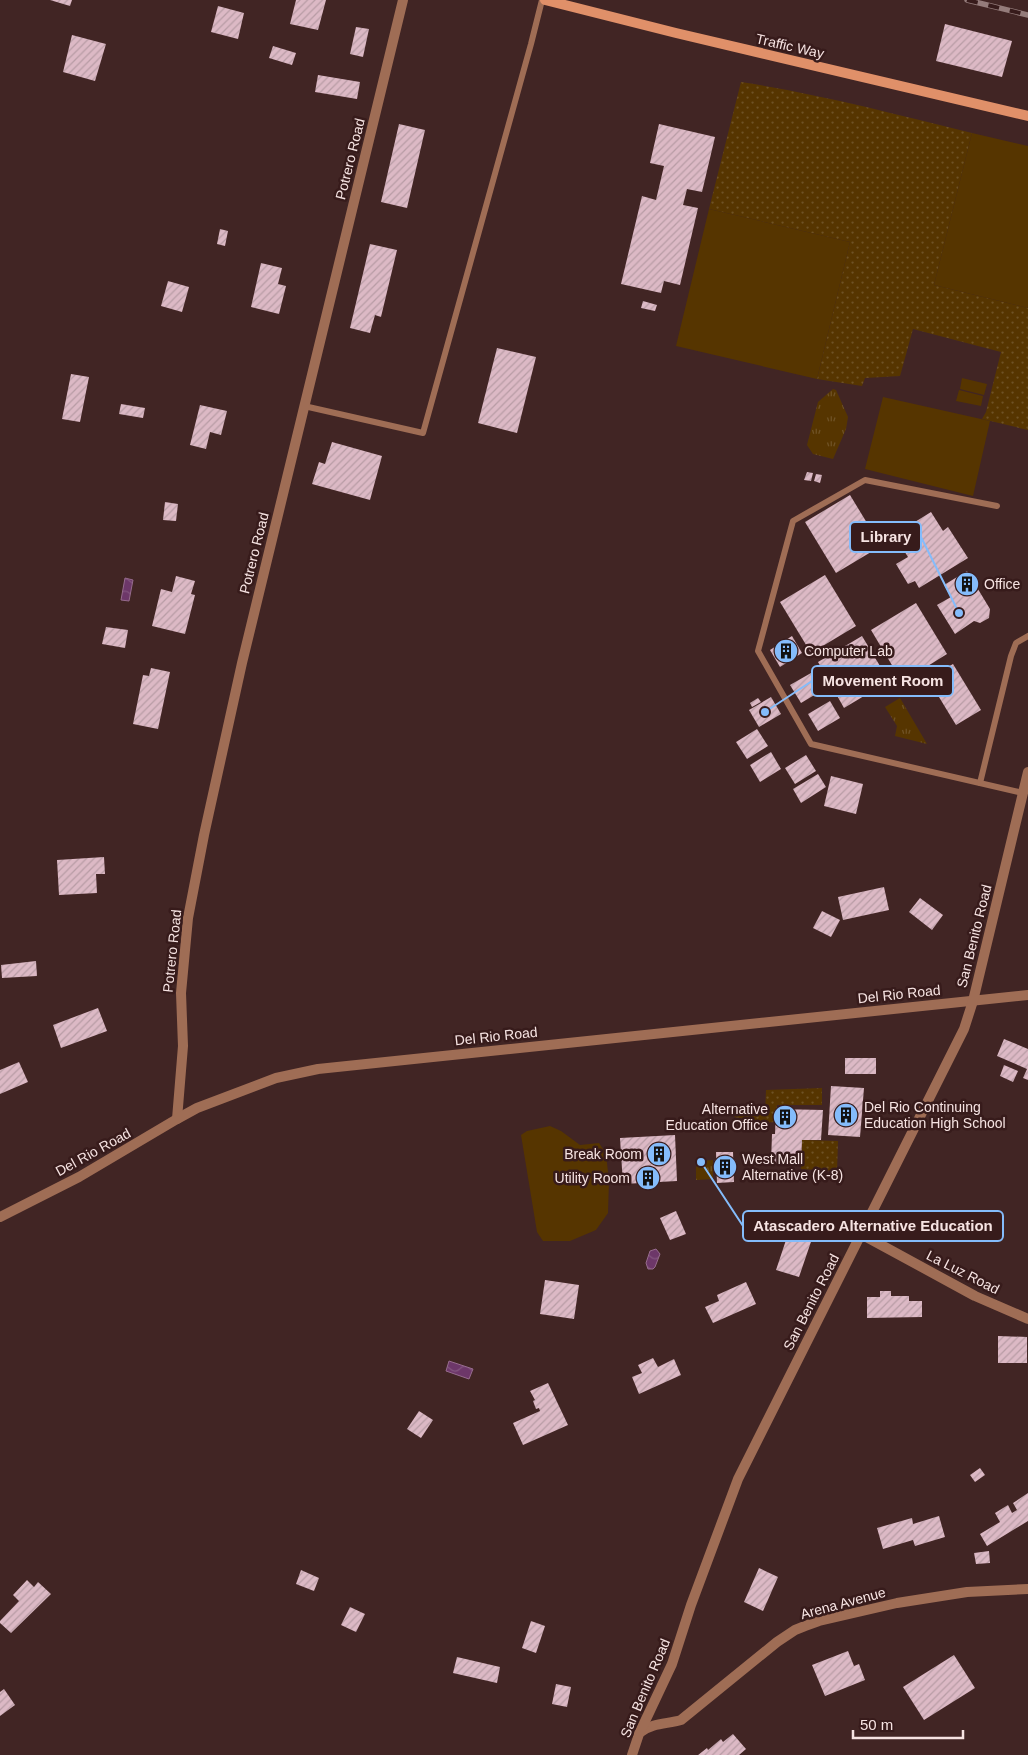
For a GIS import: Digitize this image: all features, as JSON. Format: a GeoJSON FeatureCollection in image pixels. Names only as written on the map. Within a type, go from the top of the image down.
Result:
{"type":"FeatureCollection","features":[{"type":"Feature","properties":{"kind":"street","name":"Potrero Road"},"geometry":{"type":"LineString","coordinates":[[177,1119],[183,1046],[181,993],[188,918],[204,835],[242,663],[403,0]]}},
{"type":"Feature","properties":{"kind":"street","name":"Traffic Way"},"geometry":{"type":"LineString","coordinates":[[543,0],[1028,116]]}},
{"type":"Feature","properties":{"kind":"street","name":"San Benito Road"},"geometry":{"type":"LineString","coordinates":[[632,1755],[639,1734],[672,1664],[691,1605],[738,1478],[964,1029],[973,1001],[1028,772]]}},
{"type":"Feature","properties":{"kind":"street","name":"Del Rio Road"},"geometry":{"type":"LineString","coordinates":[[0,1217],[79,1177],[177,1119],[220,1099],[276,1078],[318,1069],[1028,995]]}},
{"type":"Feature","properties":{"kind":"street","name":"La Luz Road"},"geometry":{"type":"LineString","coordinates":[[861,1234],[975,1296],[1028,1319]]}},
{"type":"Feature","properties":{"kind":"street","name":"Arena Avenue"},"geometry":{"type":"LineString","coordinates":[[639,1734],[648,1726],[681,1720],[777,1642],[805,1626],[897,1603],[967,1592],[1028,1589]]}},
{"type":"Feature","properties":{"kind":"lane"},"geometry":{"type":"LineString","coordinates":[[304,406],[423,433],[543,0]]}},
{"type":"Feature","properties":{"kind":"lane"},"geometry":{"type":"LineString","coordinates":[[997,506],[865,480],[793,522],[758,651],[812,744],[1023,793]]}},
{"type":"Feature","properties":{"kind":"lane"},"geometry":{"type":"LineString","coordinates":[[980,783],[1011,656],[1016,643],[1028,636]]}},
{"type":"Feature","properties":{"kind":"green space"},"geometry":{"type":"Polygon","coordinates":[[[741,82],[828,98],[972,133],[934,285],[1028,308],[1028,430],[982,419],[986,412],[1001,352],[913,329],[900,376],[865,378],[862,386],[817,379],[850,242],[709,209],[741,82]]]}},
{"type":"Feature","properties":{"kind":"green space"},"geometry":{"type":"Polygon","coordinates":[[[972,133],[1028,146],[1028,308],[934,285],[972,133]]]}},
{"type":"Feature","properties":{"kind":"green space"},"geometry":{"type":"Polygon","coordinates":[[[709,209],[850,242],[817,379],[676,346],[709,209]]]}},
{"type":"Feature","properties":{"kind":"green space"},"geometry":{"type":"Polygon","coordinates":[[[962,378],[987,384],[984,395],[960,389],[962,378]]]}},
{"type":"Feature","properties":{"kind":"green space"},"geometry":{"type":"Polygon","coordinates":[[[833,389],[836,390],[848,417],[846,429],[833,459],[813,454],[807,445],[818,402],[833,389]]]}},
{"type":"Feature","properties":{"kind":"green space"},"geometry":{"type":"Polygon","coordinates":[[[959,390],[983,396],[981,406],[956,401],[959,390]]]}},
{"type":"Feature","properties":{"kind":"green space"},"geometry":{"type":"Polygon","coordinates":[[[883,397],[990,421],[973,496],[865,469],[883,397]]]}},
{"type":"Feature","properties":{"kind":"green space"},"geometry":{"type":"Polygon","coordinates":[[[900,698],[927,744],[895,736],[897,726],[885,707],[900,698]]]}},
{"type":"Feature","properties":{"kind":"green space"},"geometry":{"type":"Polygon","coordinates":[[[822,1088],[822,1105],[777,1105],[776,1122],[754,1123],[754,1118],[736,1118],[734,1116],[736,1114],[762,1115],[765,1113],[766,1090],[822,1088]]]}},
{"type":"Feature","properties":{"kind":"green space"},"geometry":{"type":"Polygon","coordinates":[[[550,1126],[561,1131],[580,1145],[599,1143],[606,1154],[609,1181],[608,1213],[596,1230],[570,1241],[543,1241],[537,1232],[521,1135],[527,1131],[550,1126]]]}},
{"type":"Feature","properties":{"kind":"green space"},"geometry":{"type":"Polygon","coordinates":[[[802,1140],[838,1141],[837,1171],[801,1169],[802,1140]]]}},
{"type":"Feature","properties":{"kind":"green space"},"geometry":{"type":"Polygon","coordinates":[[[713,1160],[713,1179],[696,1180],[696,1167],[701,1161],[713,1160]]]}},
{"type":"Feature","properties":{"kind":"water"},"geometry":{"type":"Polygon","coordinates":[[[125,578],[133,580],[129,601],[121,600],[125,578]]]}},
{"type":"Feature","properties":{"kind":"water"},"geometry":{"type":"Polygon","coordinates":[[[656,1249],[660,1254],[655,1267],[648,1269],[646,1263],[650,1251],[656,1249]]]}},
{"type":"Feature","properties":{"kind":"water"},"geometry":{"type":"Polygon","coordinates":[[[449,1361],[473,1369],[469,1379],[446,1371],[449,1361]]]}},
{"type":"Feature","properties":{"kind":"building"},"geometry":{"type":"Polygon","coordinates":[[[50,0],[72,0],[70,6],[50,0]]]}},
{"type":"Feature","properties":{"kind":"building"},"geometry":{"type":"Polygon","coordinates":[[[296,0],[326,0],[318,30],[290,24],[296,0]]]}},
{"type":"Feature","properties":{"kind":"building"},"geometry":{"type":"Polygon","coordinates":[[[218,6],[244,13],[238,39],[211,32],[218,6]]]}},
{"type":"Feature","properties":{"kind":"building"},"geometry":{"type":"Polygon","coordinates":[[[945,24],[1012,41],[1002,77],[936,61],[945,24]]]}},
{"type":"Feature","properties":{"kind":"building"},"geometry":{"type":"Polygon","coordinates":[[[356,27],[369,29],[363,57],[350,54],[356,27]]]}},
{"type":"Feature","properties":{"kind":"building"},"geometry":{"type":"Polygon","coordinates":[[[72,35],[106,44],[95,81],[63,72],[72,35]]]}},
{"type":"Feature","properties":{"kind":"building"},"geometry":{"type":"Polygon","coordinates":[[[273,46],[296,53],[292,65],[269,58],[273,46]]]}},
{"type":"Feature","properties":{"kind":"building"},"geometry":{"type":"Polygon","coordinates":[[[318,75],[360,82],[357,99],[315,92],[318,75]]]}},
{"type":"Feature","properties":{"kind":"building"},"geometry":{"type":"Polygon","coordinates":[[[399,124],[425,130],[407,208],[381,202],[399,124]]]}},
{"type":"Feature","properties":{"kind":"building"},"geometry":{"type":"Polygon","coordinates":[[[659,124],[715,137],[702,192],[687,189],[683,205],[698,208],[680,285],[664,281],[661,293],[621,284],[642,196],[656,200],[664,166],[650,163],[659,124]]]}},
{"type":"Feature","properties":{"kind":"building"},"geometry":{"type":"Polygon","coordinates":[[[220,229],[228,231],[225,246],[217,244],[220,229]]]}},
{"type":"Feature","properties":{"kind":"building"},"geometry":{"type":"Polygon","coordinates":[[[370,244],[397,250],[381,317],[375,315],[370,333],[350,328],[370,244]]]}},
{"type":"Feature","properties":{"kind":"building"},"geometry":{"type":"Polygon","coordinates":[[[261,263],[282,268],[278,284],[286,286],[279,314],[251,307],[261,263]]]}},
{"type":"Feature","properties":{"kind":"building"},"geometry":{"type":"Polygon","coordinates":[[[168,281],[189,287],[182,312],[161,306],[168,281]]]}},
{"type":"Feature","properties":{"kind":"building"},"geometry":{"type":"Polygon","coordinates":[[[643,301],[657,305],[655,311],[641,308],[643,301]]]}},
{"type":"Feature","properties":{"kind":"building"},"geometry":{"type":"Polygon","coordinates":[[[497,348],[536,357],[517,433],[478,423],[497,348]]]}},
{"type":"Feature","properties":{"kind":"building"},"geometry":{"type":"Polygon","coordinates":[[[71,374],[89,377],[80,422],[62,419],[71,374]]]}},
{"type":"Feature","properties":{"kind":"building"},"geometry":{"type":"Polygon","coordinates":[[[121,404],[145,408],[143,418],[119,414],[121,404]]]}},
{"type":"Feature","properties":{"kind":"building"},"geometry":{"type":"Polygon","coordinates":[[[200,405],[227,411],[221,435],[210,432],[206,449],[190,445],[200,405]]]}},
{"type":"Feature","properties":{"kind":"building"},"geometry":{"type":"Polygon","coordinates":[[[332,442],[382,456],[370,500],[312,484],[319,462],[325,464],[332,442]]]}},
{"type":"Feature","properties":{"kind":"building"},"geometry":{"type":"Polygon","coordinates":[[[807,472],[813,473],[811,481],[804,480],[807,472]]]}},
{"type":"Feature","properties":{"kind":"building"},"geometry":{"type":"Polygon","coordinates":[[[816,474],[822,475],[820,483],[814,481],[816,474]]]}},
{"type":"Feature","properties":{"kind":"building"},"geometry":{"type":"Polygon","coordinates":[[[850,495],[881,546],[836,573],[805,522],[850,495]]]}},
{"type":"Feature","properties":{"kind":"building"},"geometry":{"type":"Polygon","coordinates":[[[165,502],[178,504],[176,521],[163,520],[165,502]]]}},
{"type":"Feature","properties":{"kind":"building"},"geometry":{"type":"Polygon","coordinates":[[[931,512],[943,531],[948,527],[968,558],[919,588],[915,581],[908,584],[896,564],[908,557],[894,535],[931,512]]]}},
{"type":"Feature","properties":{"kind":"building"},"geometry":{"type":"Polygon","coordinates":[[[967,571],[990,609],[989,618],[980,623],[974,621],[955,634],[937,605],[951,597],[944,585],[967,571]]]}},
{"type":"Feature","properties":{"kind":"building"},"geometry":{"type":"Polygon","coordinates":[[[825,575],[856,626],[811,653],[780,602],[825,575]]]}},
{"type":"Feature","properties":{"kind":"building"},"geometry":{"type":"Polygon","coordinates":[[[176,576],[195,581],[191,594],[195,595],[185,634],[152,626],[161,589],[172,592],[176,576]]]}},
{"type":"Feature","properties":{"kind":"building"},"geometry":{"type":"Polygon","coordinates":[[[916,603],[947,654],[902,682],[871,630],[916,603]]]}},
{"type":"Feature","properties":{"kind":"building"},"geometry":{"type":"Polygon","coordinates":[[[106,627],[128,630],[125,648],[102,644],[106,627]]]}},
{"type":"Feature","properties":{"kind":"building","name":"Computer Lab"},"geometry":{"type":"Polygon","coordinates":[[[792,636],[802,653],[780,667],[770,650],[792,636]]]}},
{"type":"Feature","properties":{"kind":"building"},"geometry":{"type":"Polygon","coordinates":[[[862,636],[889,681],[844,708],[818,662],[862,636]]]}},
{"type":"Feature","properties":{"kind":"building"},"geometry":{"type":"Polygon","coordinates":[[[953,664],[981,710],[956,725],[928,679],[953,664]]]}},
{"type":"Feature","properties":{"kind":"building"},"geometry":{"type":"Polygon","coordinates":[[[151,668],[170,672],[158,729],[133,724],[143,675],[149,676],[151,668]]]}},
{"type":"Feature","properties":{"kind":"building"},"geometry":{"type":"Polygon","coordinates":[[[811,673],[821,691],[801,703],[790,685],[811,673]]]}},
{"type":"Feature","properties":{"kind":"building"},"geometry":{"type":"Polygon","coordinates":[[[771,697],[781,714],[759,727],[749,710],[771,697]]]}},
{"type":"Feature","properties":{"kind":"building"},"geometry":{"type":"Polygon","coordinates":[[[758,698],[761,702],[752,707],[750,703],[758,698]]]}},
{"type":"Feature","properties":{"kind":"building"},"geometry":{"type":"Polygon","coordinates":[[[830,701],[840,718],[818,731],[808,714],[830,701]]]}},
{"type":"Feature","properties":{"kind":"building"},"geometry":{"type":"Polygon","coordinates":[[[757,729],[768,746],[747,759],[736,742],[757,729]]]}},
{"type":"Feature","properties":{"kind":"building"},"geometry":{"type":"Polygon","coordinates":[[[771,752],[781,769],[760,782],[750,765],[771,752]]]}},
{"type":"Feature","properties":{"kind":"building"},"geometry":{"type":"Polygon","coordinates":[[[806,755],[816,771],[795,784],[785,768],[806,755]]]}},
{"type":"Feature","properties":{"kind":"building"},"geometry":{"type":"Polygon","coordinates":[[[818,774],[826,787],[801,803],[793,789],[818,774]]]}},
{"type":"Feature","properties":{"kind":"building"},"geometry":{"type":"Polygon","coordinates":[[[831,776],[863,784],[856,814],[824,806],[831,776]]]}},
{"type":"Feature","properties":{"kind":"building"},"geometry":{"type":"Polygon","coordinates":[[[104,857],[105,874],[96,874],[97,893],[59,895],[57,860],[104,857]]]}},
{"type":"Feature","properties":{"kind":"building"},"geometry":{"type":"Polygon","coordinates":[[[884,887],[889,910],[843,920],[838,897],[884,887]]]}},
{"type":"Feature","properties":{"kind":"building"},"geometry":{"type":"Polygon","coordinates":[[[920,898],[943,915],[932,930],[909,912],[920,898]]]}},
{"type":"Feature","properties":{"kind":"building"},"geometry":{"type":"Polygon","coordinates":[[[822,911],[840,920],[831,937],[813,928],[822,911]]]}},
{"type":"Feature","properties":{"kind":"building"},"geometry":{"type":"Polygon","coordinates":[[[36,961],[37,976],[2,978],[1,965],[36,961]]]}},
{"type":"Feature","properties":{"kind":"building"},"geometry":{"type":"Polygon","coordinates":[[[98,1008],[107,1031],[61,1048],[53,1025],[98,1008]]]}},
{"type":"Feature","properties":{"kind":"building"},"geometry":{"type":"Polygon","coordinates":[[[1004,1039],[1028,1049],[1028,1080],[1023,1078],[1027,1069],[997,1056],[1004,1039]]]}},
{"type":"Feature","properties":{"kind":"building"},"geometry":{"type":"Polygon","coordinates":[[[845,1058],[876,1058],[876,1074],[845,1074],[845,1058]]]}},
{"type":"Feature","properties":{"kind":"building"},"geometry":{"type":"Polygon","coordinates":[[[19,1062],[28,1082],[0,1094],[0,1070],[19,1062]]]}},
{"type":"Feature","properties":{"kind":"building"},"geometry":{"type":"Polygon","coordinates":[[[1004,1065],[1018,1071],[1013,1082],[1000,1076],[1004,1065]]]}},
{"type":"Feature","properties":{"kind":"building"},"geometry":{"type":"Polygon","coordinates":[[[831,1086],[864,1088],[860,1137],[828,1135],[831,1086]]]}},
{"type":"Feature","properties":{"kind":"building"},"geometry":{"type":"Polygon","coordinates":[[[776,1109],[823,1110],[821,1140],[802,1140],[801,1165],[771,1163],[772,1134],[775,1134],[776,1109]]]}},
{"type":"Feature","properties":{"kind":"building"},"geometry":{"type":"Polygon","coordinates":[[[675,1135],[677,1181],[623,1184],[620,1138],[675,1135]]]}},
{"type":"Feature","properties":{"kind":"building","name":"West Mall Alternative (K-8)"},"geometry":{"type":"Polygon","coordinates":[[[716,1152],[733,1152],[734,1182],[717,1183],[716,1152]]]}},
{"type":"Feature","properties":{"kind":"building"},"geometry":{"type":"Polygon","coordinates":[[[676,1211],[686,1234],[670,1240],[660,1218],[676,1211]]]}},
{"type":"Feature","properties":{"kind":"building"},"geometry":{"type":"Polygon","coordinates":[[[795,1226],[814,1233],[799,1277],[776,1270],[786,1240],[790,1242],[795,1226]]]}},
{"type":"Feature","properties":{"kind":"building"},"geometry":{"type":"Polygon","coordinates":[[[545,1280],[579,1285],[574,1319],[540,1314],[545,1280]]]}},
{"type":"Feature","properties":{"kind":"building"},"geometry":{"type":"Polygon","coordinates":[[[746,1282],[756,1304],[713,1323],[705,1307],[719,1301],[717,1295],[746,1282]]]}},
{"type":"Feature","properties":{"kind":"building"},"geometry":{"type":"Polygon","coordinates":[[[880,1291],[891,1291],[891,1296],[909,1296],[909,1301],[922,1301],[922,1317],[867,1318],[867,1297],[880,1297],[880,1291]]]}},
{"type":"Feature","properties":{"kind":"building"},"geometry":{"type":"Polygon","coordinates":[[[998,1336],[1027,1337],[1027,1363],[998,1363],[998,1336]]]}},
{"type":"Feature","properties":{"kind":"building"},"geometry":{"type":"Polygon","coordinates":[[[653,1358],[658,1367],[674,1359],[681,1375],[639,1394],[632,1377],[642,1373],[638,1365],[653,1358]]]}},
{"type":"Feature","properties":{"kind":"building"},"geometry":{"type":"Polygon","coordinates":[[[548,1383],[568,1425],[523,1445],[513,1423],[540,1411],[539,1408],[536,1409],[533,1401],[535,1400],[530,1391],[548,1383]]]}},
{"type":"Feature","properties":{"kind":"building"},"geometry":{"type":"Polygon","coordinates":[[[419,1411],[433,1420],[421,1438],[407,1429],[419,1411]]]}},
{"type":"Feature","properties":{"kind":"building"},"geometry":{"type":"Polygon","coordinates":[[[980,1468],[985,1475],[975,1482],[970,1475],[980,1468]]]}},
{"type":"Feature","properties":{"kind":"building"},"geometry":{"type":"Polygon","coordinates":[[[1028,1493],[1028,1521],[987,1546],[980,1534],[1000,1522],[995,1513],[1008,1505],[1012,1513],[1017,1510],[1013,1503],[1028,1493]]]}},
{"type":"Feature","properties":{"kind":"building"},"geometry":{"type":"Polygon","coordinates":[[[939,1516],[945,1537],[915,1546],[913,1540],[883,1549],[877,1528],[912,1518],[913,1524],[939,1516]]]}},
{"type":"Feature","properties":{"kind":"building"},"geometry":{"type":"Polygon","coordinates":[[[989,1551],[990,1563],[976,1564],[974,1553],[989,1551]]]}},
{"type":"Feature","properties":{"kind":"building"},"geometry":{"type":"Polygon","coordinates":[[[759,1568],[778,1577],[763,1611],[744,1602],[759,1568]]]}},
{"type":"Feature","properties":{"kind":"building"},"geometry":{"type":"Polygon","coordinates":[[[301,1570],[319,1578],[314,1591],[296,1584],[301,1570]]]}},
{"type":"Feature","properties":{"kind":"building"},"geometry":{"type":"Polygon","coordinates":[[[27,1580],[34,1587],[38,1582],[51,1594],[11,1633],[0,1621],[19,1601],[13,1595],[27,1580]]]}},
{"type":"Feature","properties":{"kind":"building"},"geometry":{"type":"Polygon","coordinates":[[[350,1607],[365,1614],[356,1632],[341,1625],[350,1607]]]}},
{"type":"Feature","properties":{"kind":"building"},"geometry":{"type":"Polygon","coordinates":[[[531,1621],[545,1626],[536,1653],[522,1648],[531,1621]]]}},
{"type":"Feature","properties":{"kind":"building"},"geometry":{"type":"Polygon","coordinates":[[[848,1651],[854,1666],[859,1664],[865,1680],[825,1696],[812,1665],[848,1651]]]}},
{"type":"Feature","properties":{"kind":"building"},"geometry":{"type":"Polygon","coordinates":[[[954,1655],[975,1688],[924,1720],[903,1687],[954,1655]]]}},
{"type":"Feature","properties":{"kind":"building"},"geometry":{"type":"Polygon","coordinates":[[[457,1657],[500,1667],[497,1683],[453,1673],[457,1657]]]}},
{"type":"Feature","properties":{"kind":"building"},"geometry":{"type":"Polygon","coordinates":[[[556,1684],[571,1687],[567,1707],[552,1704],[556,1684]]]}},
{"type":"Feature","properties":{"kind":"building"},"geometry":{"type":"Polygon","coordinates":[[[4,1689],[15,1705],[0,1716],[0,1692],[4,1689]]]}},
{"type":"Feature","properties":{"kind":"building"},"geometry":{"type":"Polygon","coordinates":[[[733,1734],[746,1749],[739,1755],[698,1755],[707,1748],[708,1750],[721,1739],[723,1742],[733,1734]]]}},
{"type":"Feature","properties":{"kind":"railway"},"geometry":{"type":"LineString","coordinates":[[967,0],[1028,15]]}},
{"type":"Feature","properties":{"kind":"place","name":"Office"},"geometry":{"type":"Point","coordinates":[967,584]}},
{"type":"Feature","properties":{"kind":"place","name":"Library"},"geometry":{"type":"Point","coordinates":[959,613]}},
{"type":"Feature","properties":{"kind":"place","name":"Computer Lab"},"geometry":{"type":"Point","coordinates":[786,651]}},
{"type":"Feature","properties":{"kind":"place","name":"Movement Room"},"geometry":{"type":"Point","coordinates":[765,712]}},
{"type":"Feature","properties":{"kind":"place","name":"Del Rio Continuing Education High School"},"geometry":{"type":"Point","coordinates":[846,1115]}},
{"type":"Feature","properties":{"kind":"place","name":"Alternative Education Office"},"geometry":{"type":"Point","coordinates":[785,1117]}},
{"type":"Feature","properties":{"kind":"place","name":"Break Room"},"geometry":{"type":"Point","coordinates":[659,1154]}},
{"type":"Feature","properties":{"kind":"place","name":"Atascadero Alternative Education"},"geometry":{"type":"Point","coordinates":[701,1162]}},
{"type":"Feature","properties":{"kind":"place","name":"West Mall Alternative (K-8)"},"geometry":{"type":"Point","coordinates":[725,1167]}},
{"type":"Feature","properties":{"kind":"place","name":"Utility Room"},"geometry":{"type":"Point","coordinates":[648,1178]}}]}
